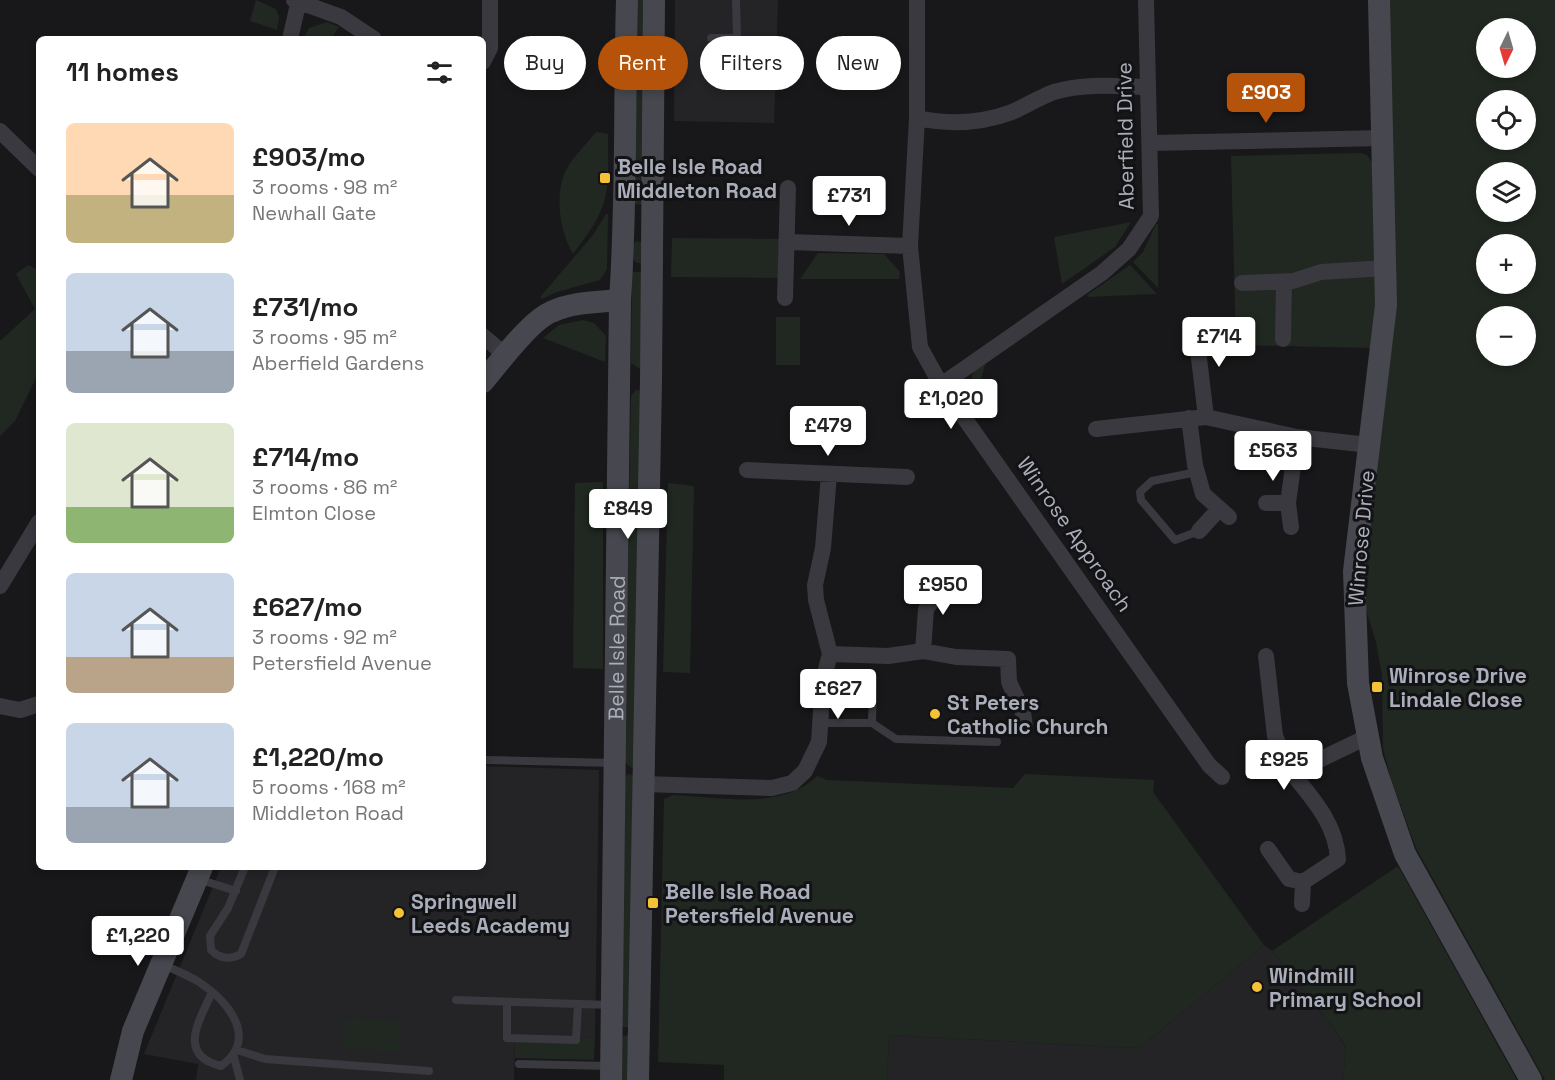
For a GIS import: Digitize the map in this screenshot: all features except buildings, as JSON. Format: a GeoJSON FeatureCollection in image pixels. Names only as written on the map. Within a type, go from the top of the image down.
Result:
{"type":"FeatureCollection","features":[{"type":"Feature","properties":{"kind":"street"},"geometry":{"type":"LineString","coordinates":[[291,36],[297,0],[341,17],[370,36]]}},
{"type":"Feature","properties":{"kind":"street"},"geometry":{"type":"LineString","coordinates":[[486,56],[490,48],[490,0]]}},
{"type":"Feature","properties":{"kind":"street","name":"Belle Isle Road"},"geometry":{"type":"LineString","coordinates":[[611,1073],[620,300],[626,224],[624,135],[627,0]]}},
{"type":"Feature","properties":{"kind":"street","name":"Belle Isle Road"},"geometry":{"type":"LineString","coordinates":[[638,1080],[651,380],[654,0]]}},
{"type":"Feature","properties":{"kind":"street","name":"Winrose Approach"},"geometry":{"type":"LineString","coordinates":[[917,0],[917,118],[910,246],[920,347],[940,385],[1203,770],[1222,777]]}},
{"type":"Feature","properties":{"kind":"street","name":"Aberfield Drive"},"geometry":{"type":"LineString","coordinates":[[940,385],[1102,273],[1130,249],[1151,216],[1146,0]]}},
{"type":"Feature","properties":{"kind":"street","name":"Winrose Drive"},"geometry":{"type":"LineString","coordinates":[[1379,0],[1386,305],[1359,517],[1353,586],[1358,683],[1367,737],[1405,854],[1531,1080]]}},
{"type":"Feature","properties":{"kind":"street"},"geometry":{"type":"LineString","coordinates":[[917,118],[945,124],[977,122],[1012,112],[1054,93],[1095,85],[1147,87]]}},
{"type":"Feature","properties":{"kind":"street"},"geometry":{"type":"LineString","coordinates":[[0,131],[36,166]]}},
{"type":"Feature","properties":{"kind":"street"},"geometry":{"type":"LineString","coordinates":[[1150,143],[1383,138]]}},
{"type":"Feature","properties":{"kind":"street"},"geometry":{"type":"LineString","coordinates":[[785,298],[788,188]]}},
{"type":"Feature","properties":{"kind":"street"},"geometry":{"type":"LineString","coordinates":[[626,224],[652,224]]}},
{"type":"Feature","properties":{"kind":"street"},"geometry":{"type":"LineString","coordinates":[[787,242],[910,246]]}},
{"type":"Feature","properties":{"kind":"street"},"geometry":{"type":"LineString","coordinates":[[1242,283],[1284,282],[1321,272],[1386,268]]}},
{"type":"Feature","properties":{"kind":"street"},"geometry":{"type":"LineString","coordinates":[[1283,339],[1284,282]]}},
{"type":"Feature","properties":{"kind":"street"},"geometry":{"type":"LineString","coordinates":[[486,378],[505,354],[548,312],[567,306],[620,300]]}},
{"type":"Feature","properties":{"kind":"street"},"geometry":{"type":"LineString","coordinates":[[1195,325],[1199,342],[1206,417]]}},
{"type":"Feature","properties":{"kind":"street"},"geometry":{"type":"LineString","coordinates":[[486,338],[505,354]]}},
{"type":"Feature","properties":{"kind":"street"},"geometry":{"type":"LineString","coordinates":[[1199,342],[1225,340]]}},
{"type":"Feature","properties":{"kind":"street"},"geometry":{"type":"LineString","coordinates":[[620,379],[651,380]]}},
{"type":"Feature","properties":{"kind":"street"},"geometry":{"type":"LineString","coordinates":[[1096,429],[1206,417],[1297,437],[1369,446]]}},
{"type":"Feature","properties":{"kind":"street"},"geometry":{"type":"LineString","coordinates":[[1189,418],[1197,472],[1203,494],[1224,513],[1199,531]]}},
{"type":"Feature","properties":{"kind":"street"},"geometry":{"type":"LineString","coordinates":[[1291,527],[1288,503],[1297,437]]}},
{"type":"Feature","properties":{"kind":"street"},"geometry":{"type":"LineString","coordinates":[[747,470],[907,477]]}},
{"type":"Feature","properties":{"kind":"street"},"geometry":{"type":"LineString","coordinates":[[643,784],[772,788],[792,783],[813,759],[819,742],[823,680],[830,654],[816,600],[815,585],[823,548],[829,474]]}},
{"type":"Feature","properties":{"kind":"street"},"geometry":{"type":"LineString","coordinates":[[1266,502],[1288,503]]}},
{"type":"Feature","properties":{"kind":"street"},"geometry":{"type":"LineString","coordinates":[[0,586],[36,527]]}},
{"type":"Feature","properties":{"kind":"street"},"geometry":{"type":"LineString","coordinates":[[923,651],[926,609],[950,576]]}},
{"type":"Feature","properties":{"kind":"street"},"geometry":{"type":"LineString","coordinates":[[830,654],[888,656],[923,651],[956,657],[1008,659],[1009,682],[1023,712],[1025,728]]}},
{"type":"Feature","properties":{"kind":"street"},"geometry":{"type":"LineString","coordinates":[[1266,656],[1275,736],[1292,773],[1323,812],[1337,843],[1338,859],[1303,882],[1289,879],[1268,849]]}},
{"type":"Feature","properties":{"kind":"street"},"geometry":{"type":"LineString","coordinates":[[0,706],[20,710],[36,705]]}},
{"type":"Feature","properties":{"kind":"street"},"geometry":{"type":"LineString","coordinates":[[1292,773],[1367,737]]}},
{"type":"Feature","properties":{"kind":"street"},"geometry":{"type":"LineString","coordinates":[[120,1080],[133,1031],[200,873]]}},
{"type":"Feature","properties":{"kind":"street"},"geometry":{"type":"LineString","coordinates":[[1302,904],[1303,882]]}},
{"type":"Feature","properties":{"kind":"lane"},"geometry":{"type":"LineString","coordinates":[[736,0],[737,36]]}},
{"type":"Feature","properties":{"kind":"lane"},"geometry":{"type":"LineString","coordinates":[[1197,472],[1152,481],[1140,492],[1142,500],[1175,540],[1199,531]]}},
{"type":"Feature","properties":{"kind":"lane"},"geometry":{"type":"LineString","coordinates":[[872,723],[873,678]]}},
{"type":"Feature","properties":{"kind":"lane"},"geometry":{"type":"LineString","coordinates":[[821,723],[872,723],[896,739],[997,742]]}},
{"type":"Feature","properties":{"kind":"lane"},"geometry":{"type":"LineString","coordinates":[[486,760],[614,763]]}},
{"type":"Feature","properties":{"kind":"lane"},"geometry":{"type":"LineString","coordinates":[[244,870],[236,891],[210,936],[211,950],[225,958],[241,954],[246,946],[274,870]]}},
{"type":"Feature","properties":{"kind":"lane"},"geometry":{"type":"LineString","coordinates":[[200,873],[236,891]]}},
{"type":"Feature","properties":{"kind":"lane"},"geometry":{"type":"LineString","coordinates":[[161,964],[197,981],[230,1010],[238,1027],[235,1053],[240,1080]]}},
{"type":"Feature","properties":{"kind":"lane"},"geometry":{"type":"LineString","coordinates":[[212,992],[194,1036],[196,1050],[207,1062],[221,1066],[235,1053]]}},
{"type":"Feature","properties":{"kind":"lane"},"geometry":{"type":"LineString","coordinates":[[456,1000],[612,1005]]}},
{"type":"Feature","properties":{"kind":"lane"},"geometry":{"type":"LineString","coordinates":[[507,1002],[507,1038],[576,1040],[578,1004]]}},
{"type":"Feature","properties":{"kind":"lane"},"geometry":{"type":"LineString","coordinates":[[235,1053],[265,1059],[429,1071]]}},
{"type":"Feature","properties":{"kind":"lane"},"geometry":{"type":"LineString","coordinates":[[519,1064],[611,1073]]}},
{"type":"Feature","properties":{"kind":"shaded area"},"geometry":{"type":"Polygon","coordinates":[[[256,0],[276,9],[279,17],[277,30],[250,21],[256,0]]]}},
{"type":"Feature","properties":{"kind":"shaded area"},"geometry":{"type":"Polygon","coordinates":[[[636,0],[650,0],[649,36],[636,36],[636,0]]]}},
{"type":"Feature","properties":{"kind":"shaded area"},"geometry":{"type":"Polygon","coordinates":[[[675,0],[778,0],[777,36],[700,36],[700,90],[775,90],[774,123],[674,121],[674,90],[688,90],[688,36],[675,36],[675,0]]]}},
{"type":"Feature","properties":{"kind":"shaded area"},"geometry":{"type":"Polygon","coordinates":[[[1388,0],[1555,0],[1555,1080],[1545,1080],[1416,848],[1392,782],[1383,749],[1382,675],[1376,642],[1366,610],[1363,573],[1367,530],[1388,0]]]}},
{"type":"Feature","properties":{"kind":"shaded area"},"geometry":{"type":"Polygon","coordinates":[[[327,22],[339,27],[333,36],[305,36],[309,28],[327,22]]]}},
{"type":"Feature","properties":{"kind":"shaded area"},"geometry":{"type":"Polygon","coordinates":[[[635,90],[649,90],[647,205],[634,204],[635,90]]]}},
{"type":"Feature","properties":{"kind":"shaded area"},"geometry":{"type":"Polygon","coordinates":[[[596,132],[608,134],[605,198],[595,223],[573,254],[564,234],[559,200],[560,189],[567,168],[596,132]]]}},
{"type":"Feature","properties":{"kind":"shaded area"},"geometry":{"type":"Polygon","coordinates":[[[1360,153],[1367,155],[1372,163],[1376,310],[1370,348],[1236,345],[1231,156],[1360,153]]]}},
{"type":"Feature","properties":{"kind":"shaded area"},"geometry":{"type":"Polygon","coordinates":[[[608,214],[607,269],[600,280],[557,292],[542,299],[540,297],[593,235],[608,214]]]}},
{"type":"Feature","properties":{"kind":"shaded area"},"geometry":{"type":"Polygon","coordinates":[[[1131,222],[1115,247],[1062,284],[1054,237],[1131,222]]]}},
{"type":"Feature","properties":{"kind":"shaded area"},"geometry":{"type":"Polygon","coordinates":[[[1158,224],[1158,288],[1133,262],[1143,252],[1158,224]]]}},
{"type":"Feature","properties":{"kind":"shaded area"},"geometry":{"type":"Polygon","coordinates":[[[672,238],[780,239],[780,278],[671,277],[672,238]]]}},
{"type":"Feature","properties":{"kind":"shaded area"},"geometry":{"type":"Polygon","coordinates":[[[636,241],[645,243],[643,263],[637,263],[632,255],[636,241]]]}},
{"type":"Feature","properties":{"kind":"shaded area"},"geometry":{"type":"Polygon","coordinates":[[[818,253],[884,254],[900,272],[899,279],[800,279],[818,253]]]}},
{"type":"Feature","properties":{"kind":"shaded area"},"geometry":{"type":"Polygon","coordinates":[[[28,265],[36,269],[36,378],[15,421],[0,436],[0,341],[35,309],[16,274],[28,265]]]}},
{"type":"Feature","properties":{"kind":"shaded area"},"geometry":{"type":"Polygon","coordinates":[[[1130,265],[1157,294],[1088,297],[1087,295],[1130,265]]]}},
{"type":"Feature","properties":{"kind":"shaded area"},"geometry":{"type":"Polygon","coordinates":[[[632,272],[646,272],[640,369],[631,363],[632,272]]]}},
{"type":"Feature","properties":{"kind":"shaded area"},"geometry":{"type":"Polygon","coordinates":[[[776,317],[800,317],[800,365],[776,365],[776,317]]]}},
{"type":"Feature","properties":{"kind":"shaded area"},"geometry":{"type":"Polygon","coordinates":[[[583,320],[594,323],[606,336],[605,362],[543,338],[559,325],[583,320]]]}},
{"type":"Feature","properties":{"kind":"shaded area"},"geometry":{"type":"Polygon","coordinates":[[[986,361],[972,415],[965,403],[974,369],[986,361]]]}},
{"type":"Feature","properties":{"kind":"shaded area"},"geometry":{"type":"Polygon","coordinates":[[[636,390],[642,391],[635,767],[632,768],[624,762],[631,396],[636,390]]]}},
{"type":"Feature","properties":{"kind":"shaded area"},"geometry":{"type":"Polygon","coordinates":[[[603,482],[603,669],[573,668],[575,483],[603,482]]]}},
{"type":"Feature","properties":{"kind":"shaded area"},"geometry":{"type":"Polygon","coordinates":[[[668,483],[694,486],[690,673],[663,672],[668,483]]]}},
{"type":"Feature","properties":{"kind":"shaded area","name":"Springwell Leeds Academy"},"geometry":{"type":"Polygon","coordinates":[[[486,766],[599,770],[595,1038],[515,1035],[514,1080],[196,1080],[198,1064],[144,1054],[220,870],[486,870],[486,766]]]}},
{"type":"Feature","properties":{"kind":"shaded area"},"geometry":{"type":"Polygon","coordinates":[[[628,774],[634,775],[631,1027],[622,1027],[625,778],[628,774]]]}},
{"type":"Feature","properties":{"kind":"shaded area"},"geometry":{"type":"Polygon","coordinates":[[[1025,774],[1154,780],[1153,792],[1264,945],[1139,1048],[889,1035],[887,1080],[724,1080],[724,1065],[658,1062],[664,799],[673,795],[730,799],[768,798],[803,787],[817,776],[827,780],[1013,788],[1025,774]]]}},
{"type":"Feature","properties":{"kind":"shaded area"},"geometry":{"type":"Polygon","coordinates":[[[1398,866],[1517,1080],[1343,1080],[1346,1047],[1330,1023],[1272,951],[1398,866]]]}},
{"type":"Feature","properties":{"kind":"shaded area","name":"Windmill Primary School"},"geometry":{"type":"Polygon","coordinates":[[[1264,945],[1272,951],[1330,1023],[1346,1048],[1343,1080],[887,1080],[889,1035],[1139,1048],[1264,945]]]}},
{"type":"Feature","properties":{"kind":"shaded area"},"geometry":{"type":"Polygon","coordinates":[[[345,1018],[401,1021],[400,1052],[344,1049],[345,1018]]]}},
{"type":"Feature","properties":{"kind":"shaded area"},"geometry":{"type":"Polygon","coordinates":[[[515,1035],[595,1038],[594,1060],[515,1058],[515,1035]]]}},
{"type":"Feature","properties":{"kind":"shaded area"},"geometry":{"type":"Polygon","coordinates":[[[631,1036],[633,1080],[620,1080],[620,1038],[631,1036]]]}},
{"type":"Feature","properties":{"kind":"place","name":"Belle Isle Road Middleton Road"},"geometry":{"type":"Point","coordinates":[605,178]}},
{"type":"Feature","properties":{"kind":"place","name":"Winrose Drive Lindale Close"},"geometry":{"type":"Point","coordinates":[1377,687]}},
{"type":"Feature","properties":{"kind":"place","name":"St Peters Catholic Church"},"geometry":{"type":"Point","coordinates":[935,714]}},
{"type":"Feature","properties":{"kind":"place","name":"Belle Isle Road Petersfield Avenue"},"geometry":{"type":"Point","coordinates":[653,903]}},
{"type":"Feature","properties":{"kind":"place","name":"Springwell Leeds Academy"},"geometry":{"type":"Point","coordinates":[399,913]}},
{"type":"Feature","properties":{"kind":"place","name":"Windmill Primary School"},"geometry":{"type":"Point","coordinates":[1257,987]}}]}
